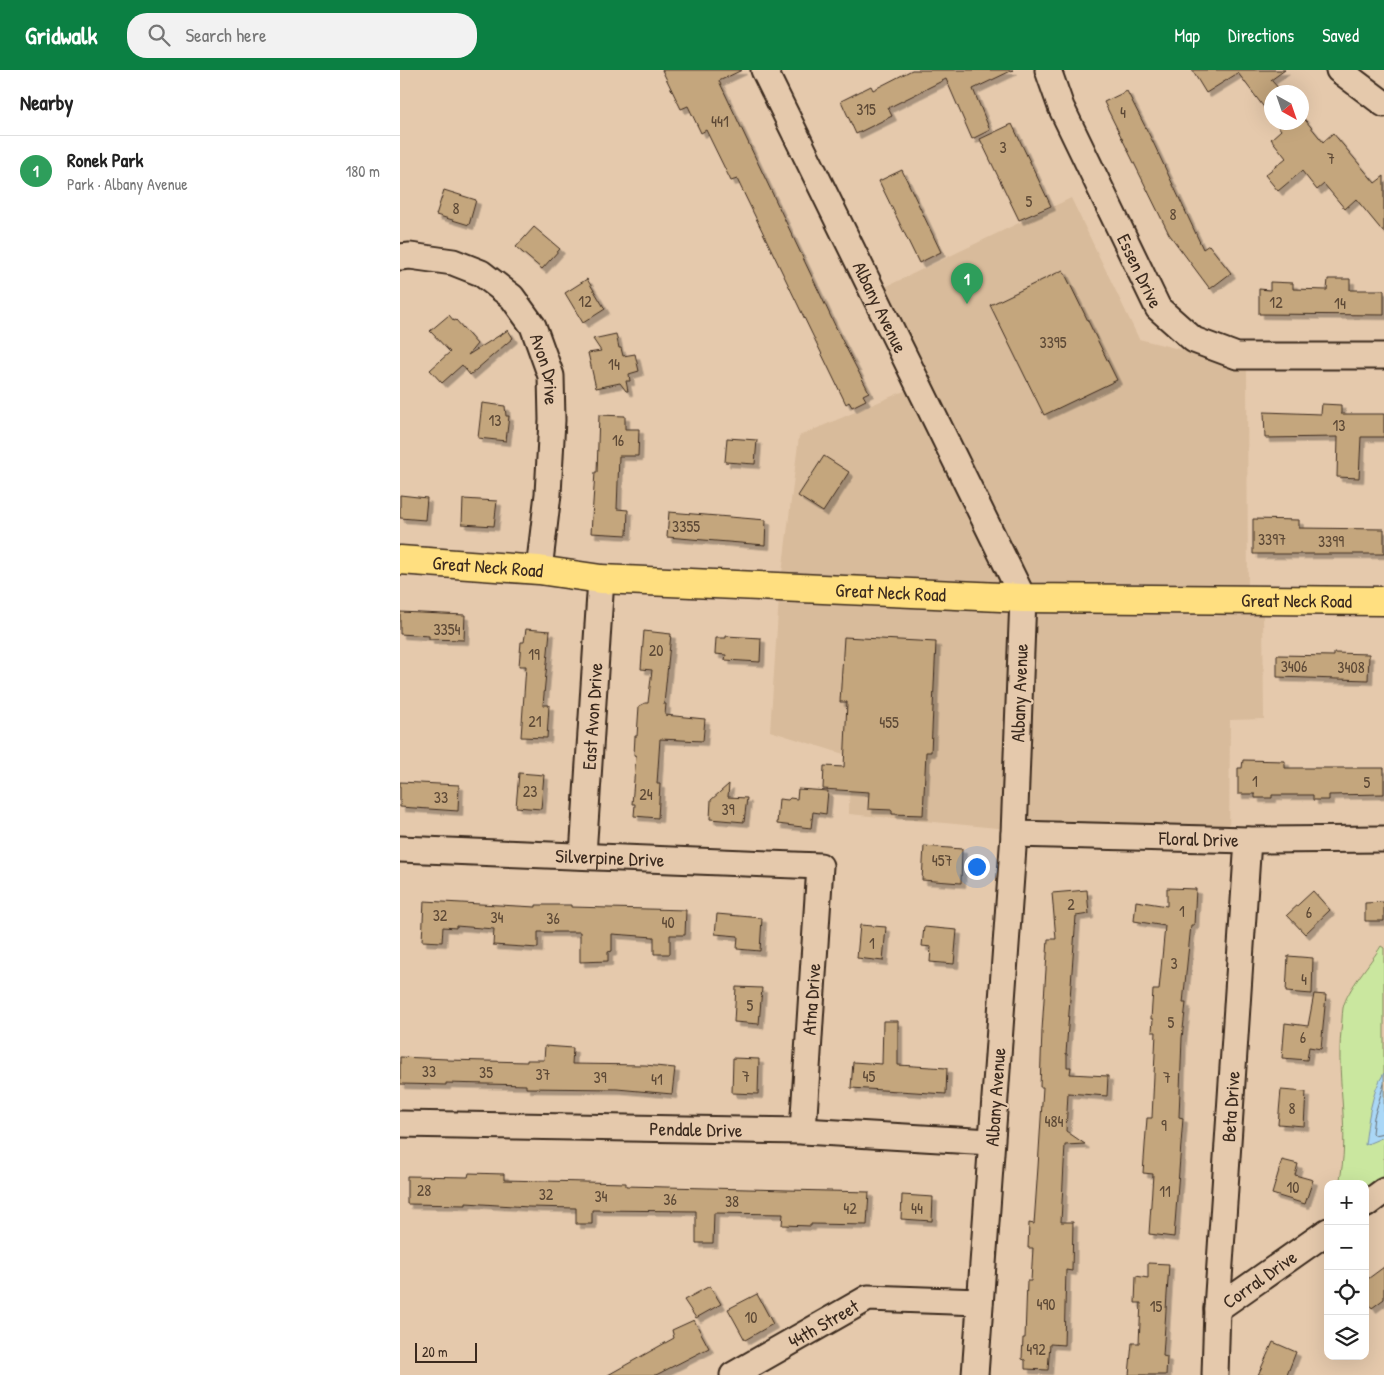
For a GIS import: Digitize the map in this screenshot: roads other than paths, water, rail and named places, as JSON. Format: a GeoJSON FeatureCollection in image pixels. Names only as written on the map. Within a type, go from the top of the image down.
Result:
{"type":"FeatureCollection","features":[{"type":"Feature","properties":{"kind":"main road","name":"Great Neck Road"},"geometry":{"type":"LineString","coordinates":[[400,560],[539,570],[601,579],[1023,598],[1384,601]]}},
{"type":"Feature","properties":{"kind":"street","name":"Essen Drive"},"geometry":{"type":"LineString","coordinates":[[1048,70],[1061,106],[1158,308],[1194,340],[1237,356],[1384,356]]}},
{"type":"Feature","properties":{"kind":"street"},"geometry":{"type":"LineString","coordinates":[[1339,70],[1384,104]]}},
{"type":"Feature","properties":{"kind":"street","name":"Albany Avenue"},"geometry":{"type":"LineString","coordinates":[[773,73],[1023,598],[1014,834],[975,1375]]}},
{"type":"Feature","properties":{"kind":"street","name":"Avon Drive"},"geometry":{"type":"LineString","coordinates":[[400,257],[410,256],[453,262],[480,273],[512,297],[533,326],[551,376],[552,420],[548,494],[539,570]]}},
{"type":"Feature","properties":{"kind":"street","name":"East Avon Drive"},"geometry":{"type":"LineString","coordinates":[[583,855],[601,579]]}},
{"type":"Feature","properties":{"kind":"street","name":"Floral Drive"},"geometry":{"type":"LineString","coordinates":[[1014,834],[1248,840],[1384,839]]}},
{"type":"Feature","properties":{"kind":"street","name":"Beta Drive"},"geometry":{"type":"LineString","coordinates":[[1215,1375],[1217,1309],[1248,840]]}},
{"type":"Feature","properties":{"kind":"street","name":"Silverpine Drive"},"geometry":{"type":"LineString","coordinates":[[400,849],[820,866]]}},
{"type":"Feature","properties":{"kind":"street","name":"Atna Drive"},"geometry":{"type":"LineString","coordinates":[[803,1132],[820,866]]}},
{"type":"Feature","properties":{"kind":"street","name":"Pendale Drive"},"geometry":{"type":"LineString","coordinates":[[400,1124],[803,1132],[992,1142]]}},
{"type":"Feature","properties":{"kind":"street"},"geometry":{"type":"LineString","coordinates":[[1369,1202],[1384,1192]]}},
{"type":"Feature","properties":{"kind":"street","name":"Corral Drive"},"geometry":{"type":"LineString","coordinates":[[1217,1309],[1324,1234]]}},
{"type":"Feature","properties":{"kind":"street","name":"44th Street"},"geometry":{"type":"LineString","coordinates":[[733,1375],[868,1298],[980,1302]]}},
{"type":"Feature","properties":{"kind":"water"},"geometry":{"type":"Polygon","coordinates":[[[1384,1073],[1384,1137],[1365,1145],[1373,1098],[1384,1073]]]}},
{"type":"Feature","properties":{"kind":"place","name":"Ronek Park"},"geometry":{"type":"Point","coordinates":[967,304]}}]}
